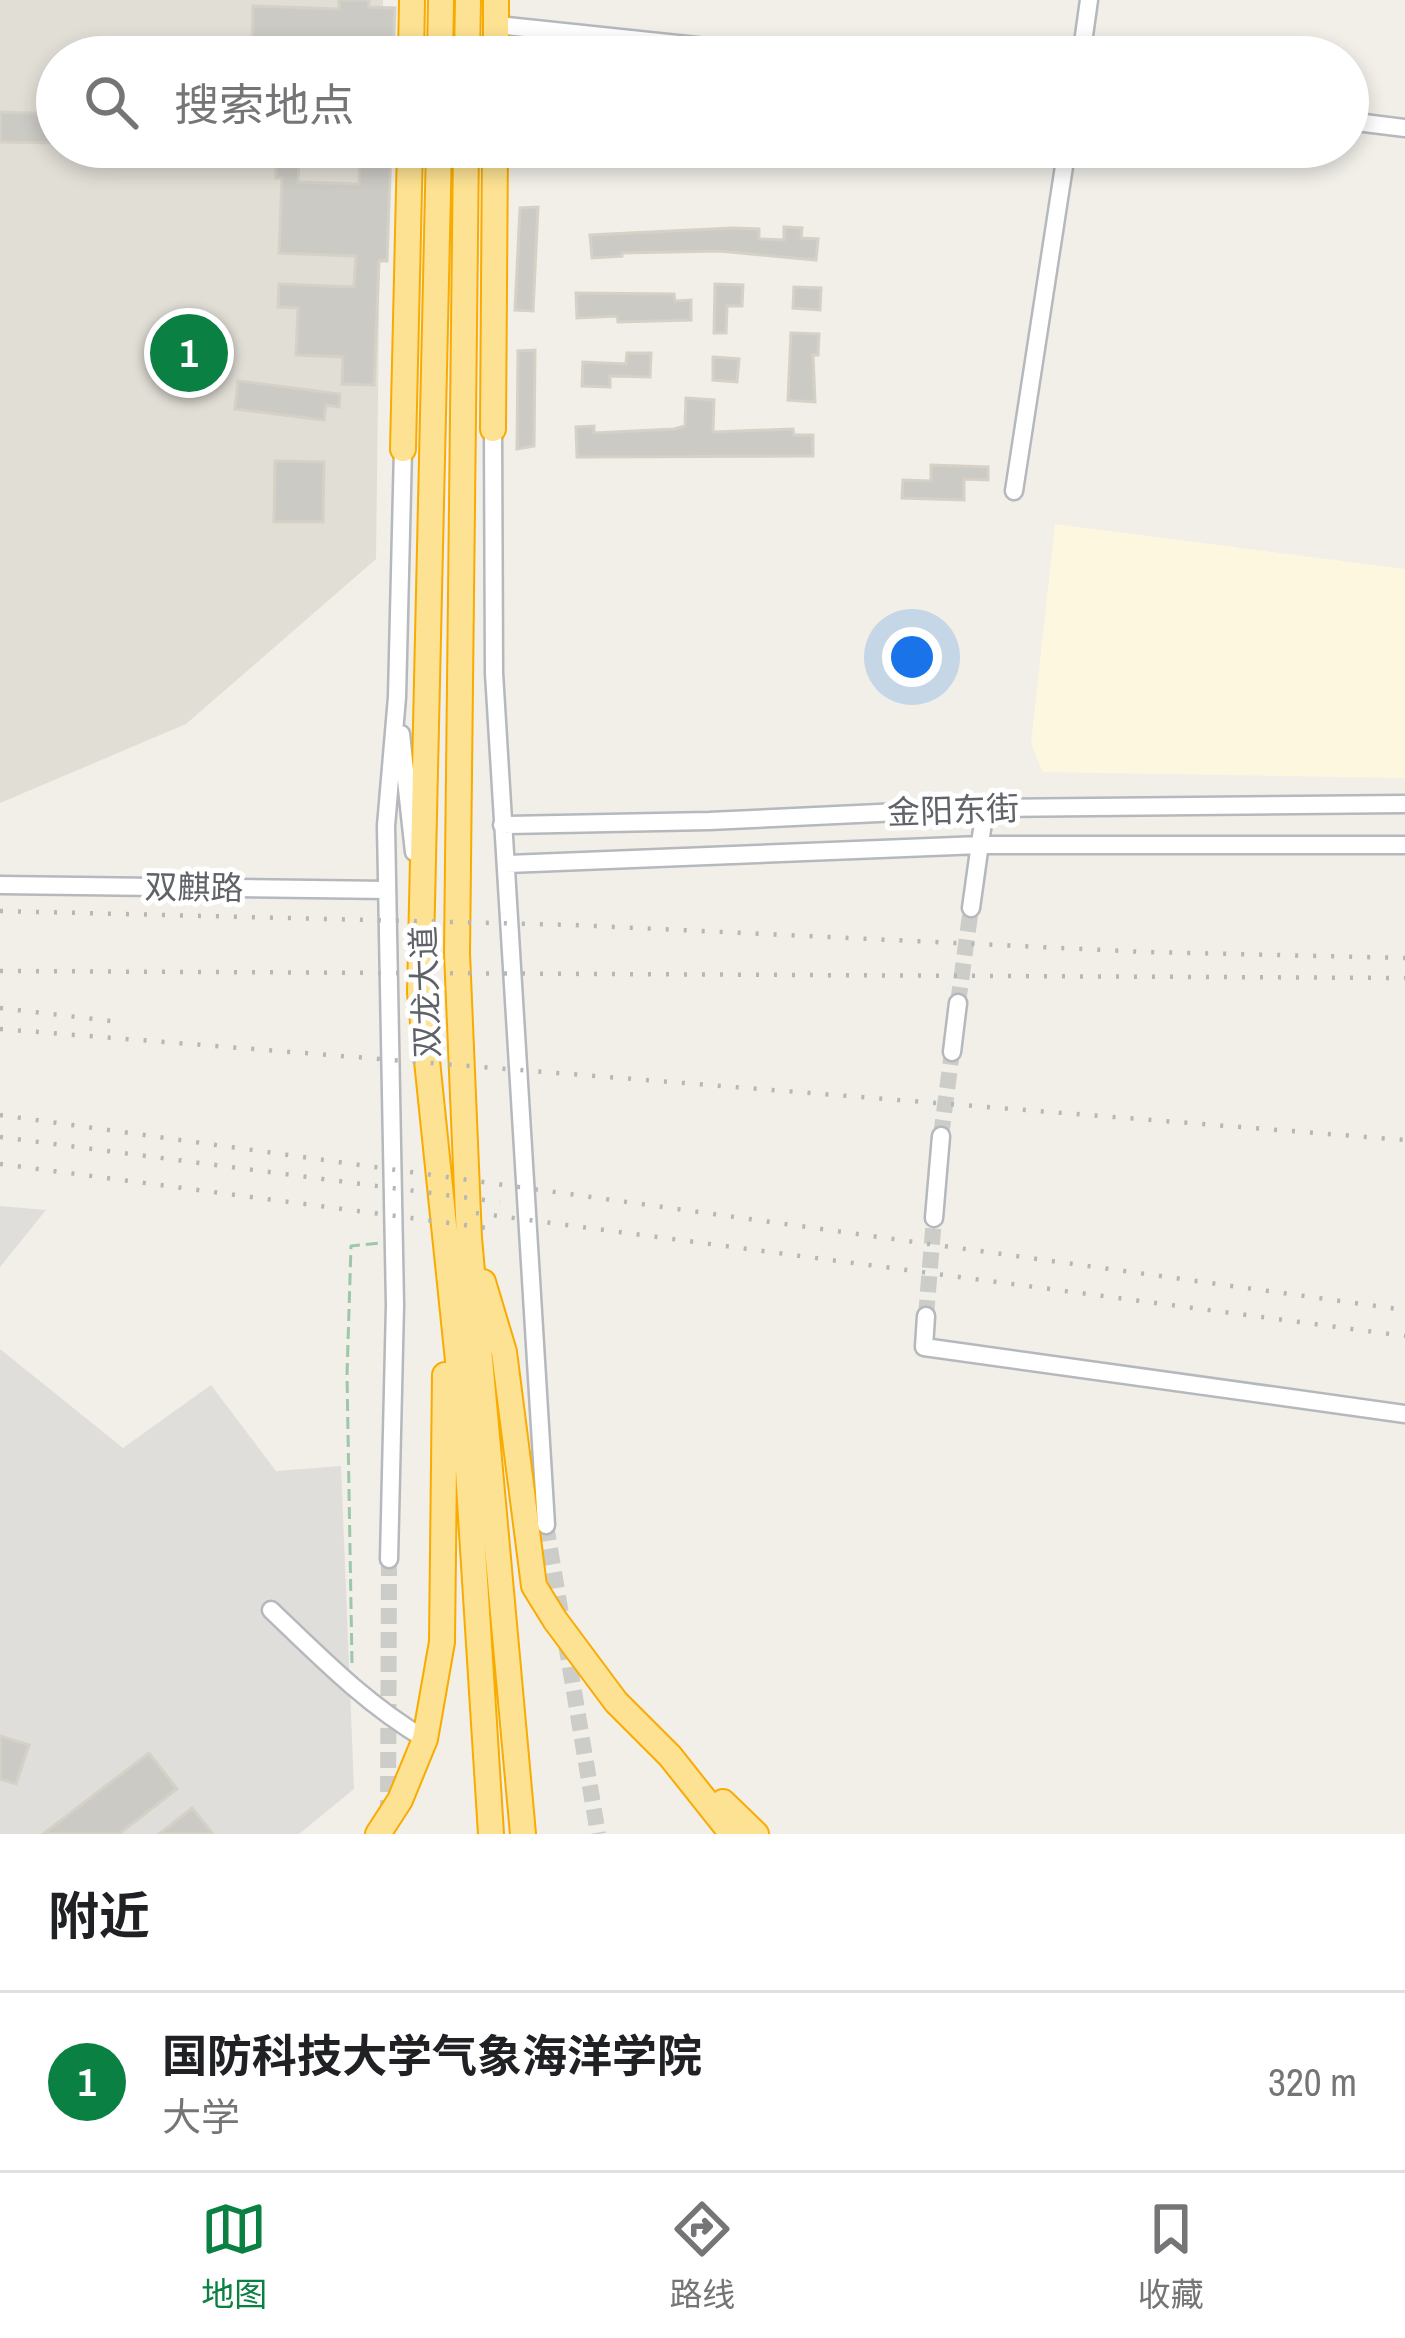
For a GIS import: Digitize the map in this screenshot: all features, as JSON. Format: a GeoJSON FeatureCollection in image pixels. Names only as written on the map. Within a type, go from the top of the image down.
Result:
{"type":"FeatureCollection","features":[{"type":"Feature","properties":{"kind":"highway"},"geometry":{"type":"LineString","coordinates":[[411,36],[412,0]]}},
{"type":"Feature","properties":{"kind":"highway"},"geometry":{"type":"LineString","coordinates":[[440,36],[441,0]]}},
{"type":"Feature","properties":{"kind":"highway"},"geometry":{"type":"LineString","coordinates":[[467,36],[468,0]]}},
{"type":"Feature","properties":{"kind":"highway"},"geometry":{"type":"LineString","coordinates":[[404,448],[410,168]]}},
{"type":"Feature","properties":{"kind":"highway","name":"双龙大道"},"geometry":{"type":"LineString","coordinates":[[439,168],[420,993],[466,1438],[491,1834]]}},
{"type":"Feature","properties":{"kind":"highway","name":"双龙大道"},"geometry":{"type":"LineString","coordinates":[[466,168],[457,953],[469,1238],[523,1834]]}},
{"type":"Feature","properties":{"kind":"highway"},"geometry":{"type":"LineString","coordinates":[[493,429],[496,168]]}},
{"type":"Feature","properties":{"kind":"highway"},"geometry":{"type":"LineString","coordinates":[[469,1238],[504,1352],[534,1586],[616,1702],[732,1834]]}},
{"type":"Feature","properties":{"kind":"highway"},"geometry":{"type":"LineString","coordinates":[[378,1834],[400,1801],[425,1739],[442,1642],[443,1246]]}},
{"type":"Feature","properties":{"kind":"highway"},"geometry":{"type":"LineString","coordinates":[[652,1738],[756,1834]]}},
{"type":"Feature","properties":{"kind":"street"},"geometry":{"type":"LineString","coordinates":[[1084,36],[1089,0]]}},
{"type":"Feature","properties":{"kind":"street"},"geometry":{"type":"LineString","coordinates":[[496,12],[659,36]]}},
{"type":"Feature","properties":{"kind":"street"},"geometry":{"type":"LineString","coordinates":[[1369,124],[1405,128]]}},
{"type":"Feature","properties":{"kind":"street"},"geometry":{"type":"LineString","coordinates":[[1014,490],[1064,168]]}},
{"type":"Feature","properties":{"kind":"street"},"geometry":{"type":"LineString","coordinates":[[493,429],[494,673],[546,1525]]}},
{"type":"Feature","properties":{"kind":"street"},"geometry":{"type":"LineString","coordinates":[[389,1559],[394,1242],[386,826],[397,698],[404,448]]}},
{"type":"Feature","properties":{"kind":"street"},"geometry":{"type":"LineString","coordinates":[[397,698],[422,920]]}},
{"type":"Feature","properties":{"kind":"street","name":"金阳东街"},"geometry":{"type":"LineString","coordinates":[[502,825],[985,808],[1405,804]]}},
{"type":"Feature","properties":{"kind":"street"},"geometry":{"type":"LineString","coordinates":[[971,908],[985,808]]}},
{"type":"Feature","properties":{"kind":"street","name":"金阳东街"},"geometry":{"type":"LineString","coordinates":[[506,864],[980,845],[1405,845]]}},
{"type":"Feature","properties":{"kind":"street","name":"双麒路"},"geometry":{"type":"LineString","coordinates":[[0,885],[387,890]]}},
{"type":"Feature","properties":{"kind":"street"},"geometry":{"type":"LineString","coordinates":[[952,1052],[958,1004]]}},
{"type":"Feature","properties":{"kind":"street"},"geometry":{"type":"LineString","coordinates":[[934,1218],[941,1136]]}},
{"type":"Feature","properties":{"kind":"street"},"geometry":{"type":"LineString","coordinates":[[926,1316],[924,1347],[1405,1414]]}},
{"type":"Feature","properties":{"kind":"street"},"geometry":{"type":"LineString","coordinates":[[272,1610],[352,1688],[425,1739]]}},
{"type":"Feature","properties":{"kind":"path"},"geometry":{"type":"LineString","coordinates":[[352,1688],[350,1246],[394,1242]]}},
{"type":"Feature","properties":{"kind":"shaded area"},"geometry":{"type":"Polygon","coordinates":[[[0,0],[383,0],[383,36],[36,36],[36,168],[381,168],[376,559],[186,724],[0,803],[0,0]]]}},
{"type":"Feature","properties":{"kind":"shaded area"},"geometry":{"type":"Polygon","coordinates":[[[1055,524],[1405,569],[1405,778],[1043,772],[1031,744],[1055,524]]]}},
{"type":"Feature","properties":{"kind":"shaded area"},"geometry":{"type":"Polygon","coordinates":[[[0,1206],[46,1210],[0,1267],[0,1206]]]}},
{"type":"Feature","properties":{"kind":"shaded area"},"geometry":{"type":"Polygon","coordinates":[[[0,1349],[123,1448],[211,1385],[276,1471],[341,1466],[354,1789],[299,1834],[0,1834],[0,1349]]]}},
{"type":"Feature","properties":{"kind":"building"},"geometry":{"type":"Polygon","coordinates":[[[339,0],[369,0],[369,7],[395,8],[394,36],[252,36],[253,6],[339,9],[339,0]]]}},
{"type":"Feature","properties":{"kind":"building"},"geometry":{"type":"Polygon","coordinates":[[[0,112],[36,113],[36,143],[0,142],[0,112]]]}},
{"type":"Feature","properties":{"kind":"building"},"geometry":{"type":"Polygon","coordinates":[[[276,168],[299,168],[298,182],[359,184],[359,168],[390,168],[387,261],[379,261],[374,385],[342,384],[343,357],[296,355],[298,308],[278,307],[279,284],[354,287],[356,256],[279,253],[282,178],[276,178],[276,168]]]}},
{"type":"Feature","properties":{"kind":"building"},"geometry":{"type":"Polygon","coordinates":[[[538,207],[533,311],[515,310],[520,208],[538,207]]]}},
{"type":"Feature","properties":{"kind":"building"},"geometry":{"type":"Polygon","coordinates":[[[784,227],[802,228],[801,238],[818,239],[816,260],[719,251],[592,258],[590,235],[733,228],[759,229],[759,239],[784,240],[784,227]]]}},
{"type":"Feature","properties":{"kind":"building"},"geometry":{"type":"Polygon","coordinates":[[[715,284],[743,285],[742,306],[727,306],[726,333],[714,333],[715,284]]]}},
{"type":"Feature","properties":{"kind":"building"},"geometry":{"type":"Polygon","coordinates":[[[794,287],[821,288],[820,310],[793,308],[794,287]]]}},
{"type":"Feature","properties":{"kind":"building"},"geometry":{"type":"Polygon","coordinates":[[[576,293],[674,294],[675,301],[691,300],[691,320],[577,318],[576,293]]]}},
{"type":"Feature","properties":{"kind":"building"},"geometry":{"type":"Polygon","coordinates":[[[791,333],[819,334],[818,355],[813,355],[815,402],[788,400],[791,333]]]}},
{"type":"Feature","properties":{"kind":"building"},"geometry":{"type":"Polygon","coordinates":[[[535,350],[534,446],[517,449],[518,351],[535,350]]]}},
{"type":"Feature","properties":{"kind":"building"},"geometry":{"type":"Polygon","coordinates":[[[627,353],[651,353],[650,377],[610,376],[610,387],[582,386],[583,362],[626,364],[627,353]]]}},
{"type":"Feature","properties":{"kind":"building"},"geometry":{"type":"Polygon","coordinates":[[[713,357],[739,359],[737,382],[713,380],[713,357]]]}},
{"type":"Feature","properties":{"kind":"building"},"geometry":{"type":"Polygon","coordinates":[[[238,381],[340,394],[339,407],[326,405],[324,420],[235,409],[238,381]]]}},
{"type":"Feature","properties":{"kind":"building"},"geometry":{"type":"Polygon","coordinates":[[[686,398],[714,400],[713,432],[793,429],[794,435],[813,435],[813,456],[577,457],[576,427],[594,426],[594,433],[674,429],[685,426],[686,398]]]}},
{"type":"Feature","properties":{"kind":"building"},"geometry":{"type":"Polygon","coordinates":[[[275,461],[324,462],[323,522],[274,522],[275,461]]]}},
{"type":"Feature","properties":{"kind":"building"},"geometry":{"type":"Polygon","coordinates":[[[931,465],[988,467],[988,480],[964,479],[964,500],[902,498],[903,480],[931,481],[931,465]]]}},
{"type":"Feature","properties":{"kind":"building"},"geometry":{"type":"Polygon","coordinates":[[[0,1736],[29,1745],[16,1784],[0,1779],[0,1736]]]}},
{"type":"Feature","properties":{"kind":"building"},"geometry":{"type":"Polygon","coordinates":[[[149,1753],[177,1789],[119,1834],[43,1834],[149,1753]]]}},
{"type":"Feature","properties":{"kind":"building"},"geometry":{"type":"Polygon","coordinates":[[[192,1808],[213,1834],[159,1834],[187,1812],[192,1808]]]}},
{"type":"Feature","properties":{"kind":"tunnel"},"geometry":{"type":"LineString","coordinates":[[958,1003],[971,908]]}},
{"type":"Feature","properties":{"kind":"tunnel"},"geometry":{"type":"LineString","coordinates":[[941,1136],[952,1052]]}},
{"type":"Feature","properties":{"kind":"tunnel"},"geometry":{"type":"LineString","coordinates":[[926,1316],[934,1218]]}},
{"type":"Feature","properties":{"kind":"tunnel"},"geometry":{"type":"LineString","coordinates":[[546,1525],[598,1834]]}},
{"type":"Feature","properties":{"kind":"tunnel"},"geometry":{"type":"LineString","coordinates":[[388,1816],[389,1559]]}},
{"type":"Feature","properties":{"kind":"railway"},"geometry":{"type":"LineString","coordinates":[[0,911],[574,925],[1146,952],[1405,958]]}},
{"type":"Feature","properties":{"kind":"railway"},"geometry":{"type":"LineString","coordinates":[[0,971],[1405,978]]}},
{"type":"Feature","properties":{"kind":"railway"},"geometry":{"type":"LineString","coordinates":[[0,1008],[111,1021]]}},
{"type":"Feature","properties":{"kind":"railway"},"geometry":{"type":"LineString","coordinates":[[0,1029],[1405,1140]]}},
{"type":"Feature","properties":{"kind":"railway"},"geometry":{"type":"LineString","coordinates":[[0,1115],[1405,1310]]}},
{"type":"Feature","properties":{"kind":"railway"},"geometry":{"type":"LineString","coordinates":[[0,1137],[500,1202]]}},
{"type":"Feature","properties":{"kind":"railway"},"geometry":{"type":"LineString","coordinates":[[0,1164],[495,1229]]}},
{"type":"Feature","properties":{"kind":"railway"},"geometry":{"type":"LineString","coordinates":[[476,1213],[1405,1336]]}},
{"type":"Feature","properties":{"kind":"place","name":"国防科技大学气象海洋学院"},"geometry":{"type":"Point","coordinates":[189,353]}}]}
